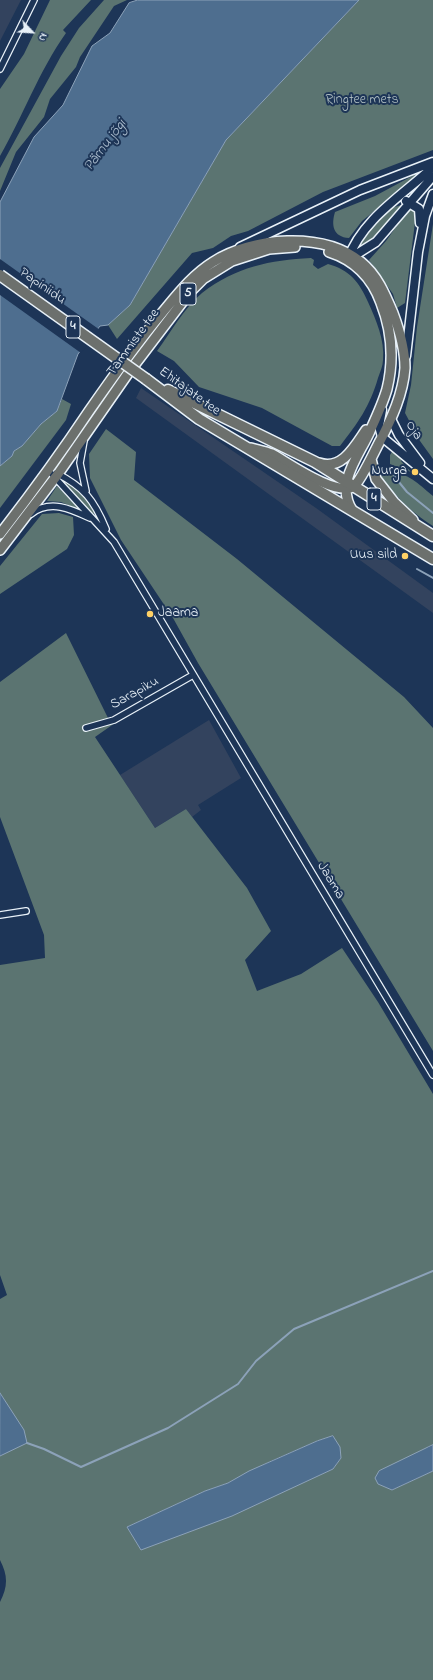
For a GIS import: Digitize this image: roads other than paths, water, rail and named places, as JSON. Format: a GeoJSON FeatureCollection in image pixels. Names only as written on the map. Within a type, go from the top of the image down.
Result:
{"type":"FeatureCollection","features":[{"type":"Feature","properties":{"kind":"highway","name":"Papiniidu"},"geometry":{"type":"LineString","coordinates":[[0,274],[146,379]]}},
{"type":"Feature","properties":{"kind":"highway","name":"Ehitajate tee"},"geometry":{"type":"LineString","coordinates":[[146,379],[199,419],[250,448],[433,559]]}},
{"type":"Feature","properties":{"kind":"highway","name":"Ehitajate tee"},"geometry":{"type":"LineString","coordinates":[[146,379],[315,462],[349,485],[433,536]]}},
{"type":"Feature","properties":{"kind":"main road"},"geometry":{"type":"LineString","coordinates":[[231,252],[265,234],[360,190],[433,162]]}},
{"type":"Feature","properties":{"kind":"main road"},"geometry":{"type":"LineString","coordinates":[[350,257],[362,231],[433,167]]}},
{"type":"Feature","properties":{"kind":"main road"},"geometry":{"type":"LineString","coordinates":[[350,257],[376,242],[433,176]]}},
{"type":"Feature","properties":{"kind":"main road"},"geometry":{"type":"LineString","coordinates":[[418,252],[425,216],[433,194]]}},
{"type":"Feature","properties":{"kind":"main road"},"geometry":{"type":"LineString","coordinates":[[393,202],[399,200],[409,202],[419,209],[420,217],[418,252],[405,366]]}},
{"type":"Feature","properties":{"kind":"main road","name":"5"},"geometry":{"type":"LineString","coordinates":[[231,252],[282,241],[305,241],[327,245],[350,257],[374,276],[387,300],[399,330],[405,366],[401,394],[391,420],[371,459],[349,485]]}},
{"type":"Feature","properties":{"kind":"main road","name":"Tammiste tee"},"geometry":{"type":"LineString","coordinates":[[0,550],[25,519],[86,436],[128,372],[190,292],[218,269],[250,254],[285,247],[316,248],[350,257]]}},
{"type":"Feature","properties":{"kind":"main road","name":"Tammiste tee"},"geometry":{"type":"LineString","coordinates":[[0,534],[48,470],[126,357],[164,310],[200,271],[231,252]]}},
{"type":"Feature","properties":{"kind":"main road","name":"5"},"geometry":{"type":"LineString","coordinates":[[349,485],[353,463],[370,432],[383,401],[389,380],[391,357],[388,324],[379,297],[370,281],[350,257]]}},
{"type":"Feature","properties":{"kind":"main road"},"geometry":{"type":"LineString","coordinates":[[382,437],[379,426],[383,401]]}},
{"type":"Feature","properties":{"kind":"main road"},"geometry":{"type":"LineString","coordinates":[[315,462],[328,465],[340,461],[354,447],[383,401]]}},
{"type":"Feature","properties":{"kind":"main road","name":"Oja"},"geometry":{"type":"LineString","coordinates":[[391,420],[399,434],[431,477]]}},
{"type":"Feature","properties":{"kind":"main road","name":"Oja"},"geometry":{"type":"LineString","coordinates":[[382,437],[431,477]]}},
{"type":"Feature","properties":{"kind":"main road"},"geometry":{"type":"LineString","coordinates":[[250,448],[269,452],[334,487],[349,485],[346,501],[352,510]]}},
{"type":"Feature","properties":{"kind":"main road"},"geometry":{"type":"LineString","coordinates":[[371,459],[374,476],[394,502],[411,518],[433,532]]}},
{"type":"Feature","properties":{"kind":"street"},"geometry":{"type":"LineString","coordinates":[[0,69],[34,0]]}},
{"type":"Feature","properties":{"kind":"street","name":"Jaama"},"geometry":{"type":"LineString","coordinates":[[86,436],[80,463],[84,486],[102,518],[108,535]]}},
{"type":"Feature","properties":{"kind":"street","name":"Jaama"},"geometry":{"type":"LineString","coordinates":[[48,470],[75,484],[87,493]]}},
{"type":"Feature","properties":{"kind":"street","name":"Jaama"},"geometry":{"type":"LineString","coordinates":[[57,476],[108,535],[132,570],[193,675],[433,1075]]}},
{"type":"Feature","properties":{"kind":"street","name":"Jaama"},"geometry":{"type":"LineString","coordinates":[[25,519],[42,507],[59,506],[96,521]]}},
{"type":"Feature","properties":{"kind":"street","name":"Sarapiku"},"geometry":{"type":"LineString","coordinates":[[86,728],[114,720],[193,675]]}},
{"type":"Feature","properties":{"kind":"street"},"geometry":{"type":"LineString","coordinates":[[0,915],[26,911]]}},
{"type":"Feature","properties":{"kind":"water","name":"Pärnu jõgi"},"geometry":{"type":"Polygon","coordinates":[[[138,0],[359,0],[226,140],[130,305],[108,325],[100,326],[78,354],[57,411],[41,424],[22,446],[14,451],[12,456],[0,466],[0,202],[34,137],[63,105],[92,46],[110,33],[129,3],[138,0]]]}},
{"type":"Feature","properties":{"kind":"water"},"geometry":{"type":"Polygon","coordinates":[[[0,1393],[24,1430],[27,1443],[0,1456],[0,1393]]]}},
{"type":"Feature","properties":{"kind":"water"},"geometry":{"type":"Polygon","coordinates":[[[333,1436],[340,1447],[341,1458],[333,1469],[232,1516],[141,1550],[127,1527],[205,1491],[228,1483],[249,1471],[317,1441],[333,1436]]]}},
{"type":"Feature","properties":{"kind":"water"},"geometry":{"type":"Polygon","coordinates":[[[433,1445],[433,1471],[392,1490],[378,1484],[375,1478],[379,1471],[433,1445]]]}},
{"type":"Feature","properties":{"kind":"waterway"},"geometry":{"type":"LineString","coordinates":[[394,476],[407,492],[433,513]]}},
{"type":"Feature","properties":{"kind":"waterway"},"geometry":{"type":"LineString","coordinates":[[417,569],[433,578]]}},
{"type":"Feature","properties":{"kind":"waterway"},"geometry":{"type":"LineString","coordinates":[[27,1443],[44,1449],[81,1467],[168,1428],[238,1384],[256,1361],[294,1329],[433,1271]]}},
{"type":"Feature","properties":{"kind":"place","name":"Nurga"},"geometry":{"type":"Point","coordinates":[415,472]}},
{"type":"Feature","properties":{"kind":"place","name":"Uus sild"},"geometry":{"type":"Point","coordinates":[405,556]}},
{"type":"Feature","properties":{"kind":"place","name":"Jaama"},"geometry":{"type":"Point","coordinates":[150,614]}},
{"type":"Feature","properties":{"kind":"park label","name":"Ringtee mets"},"geometry":{"type":"Point","coordinates":[362,101]}}]}
